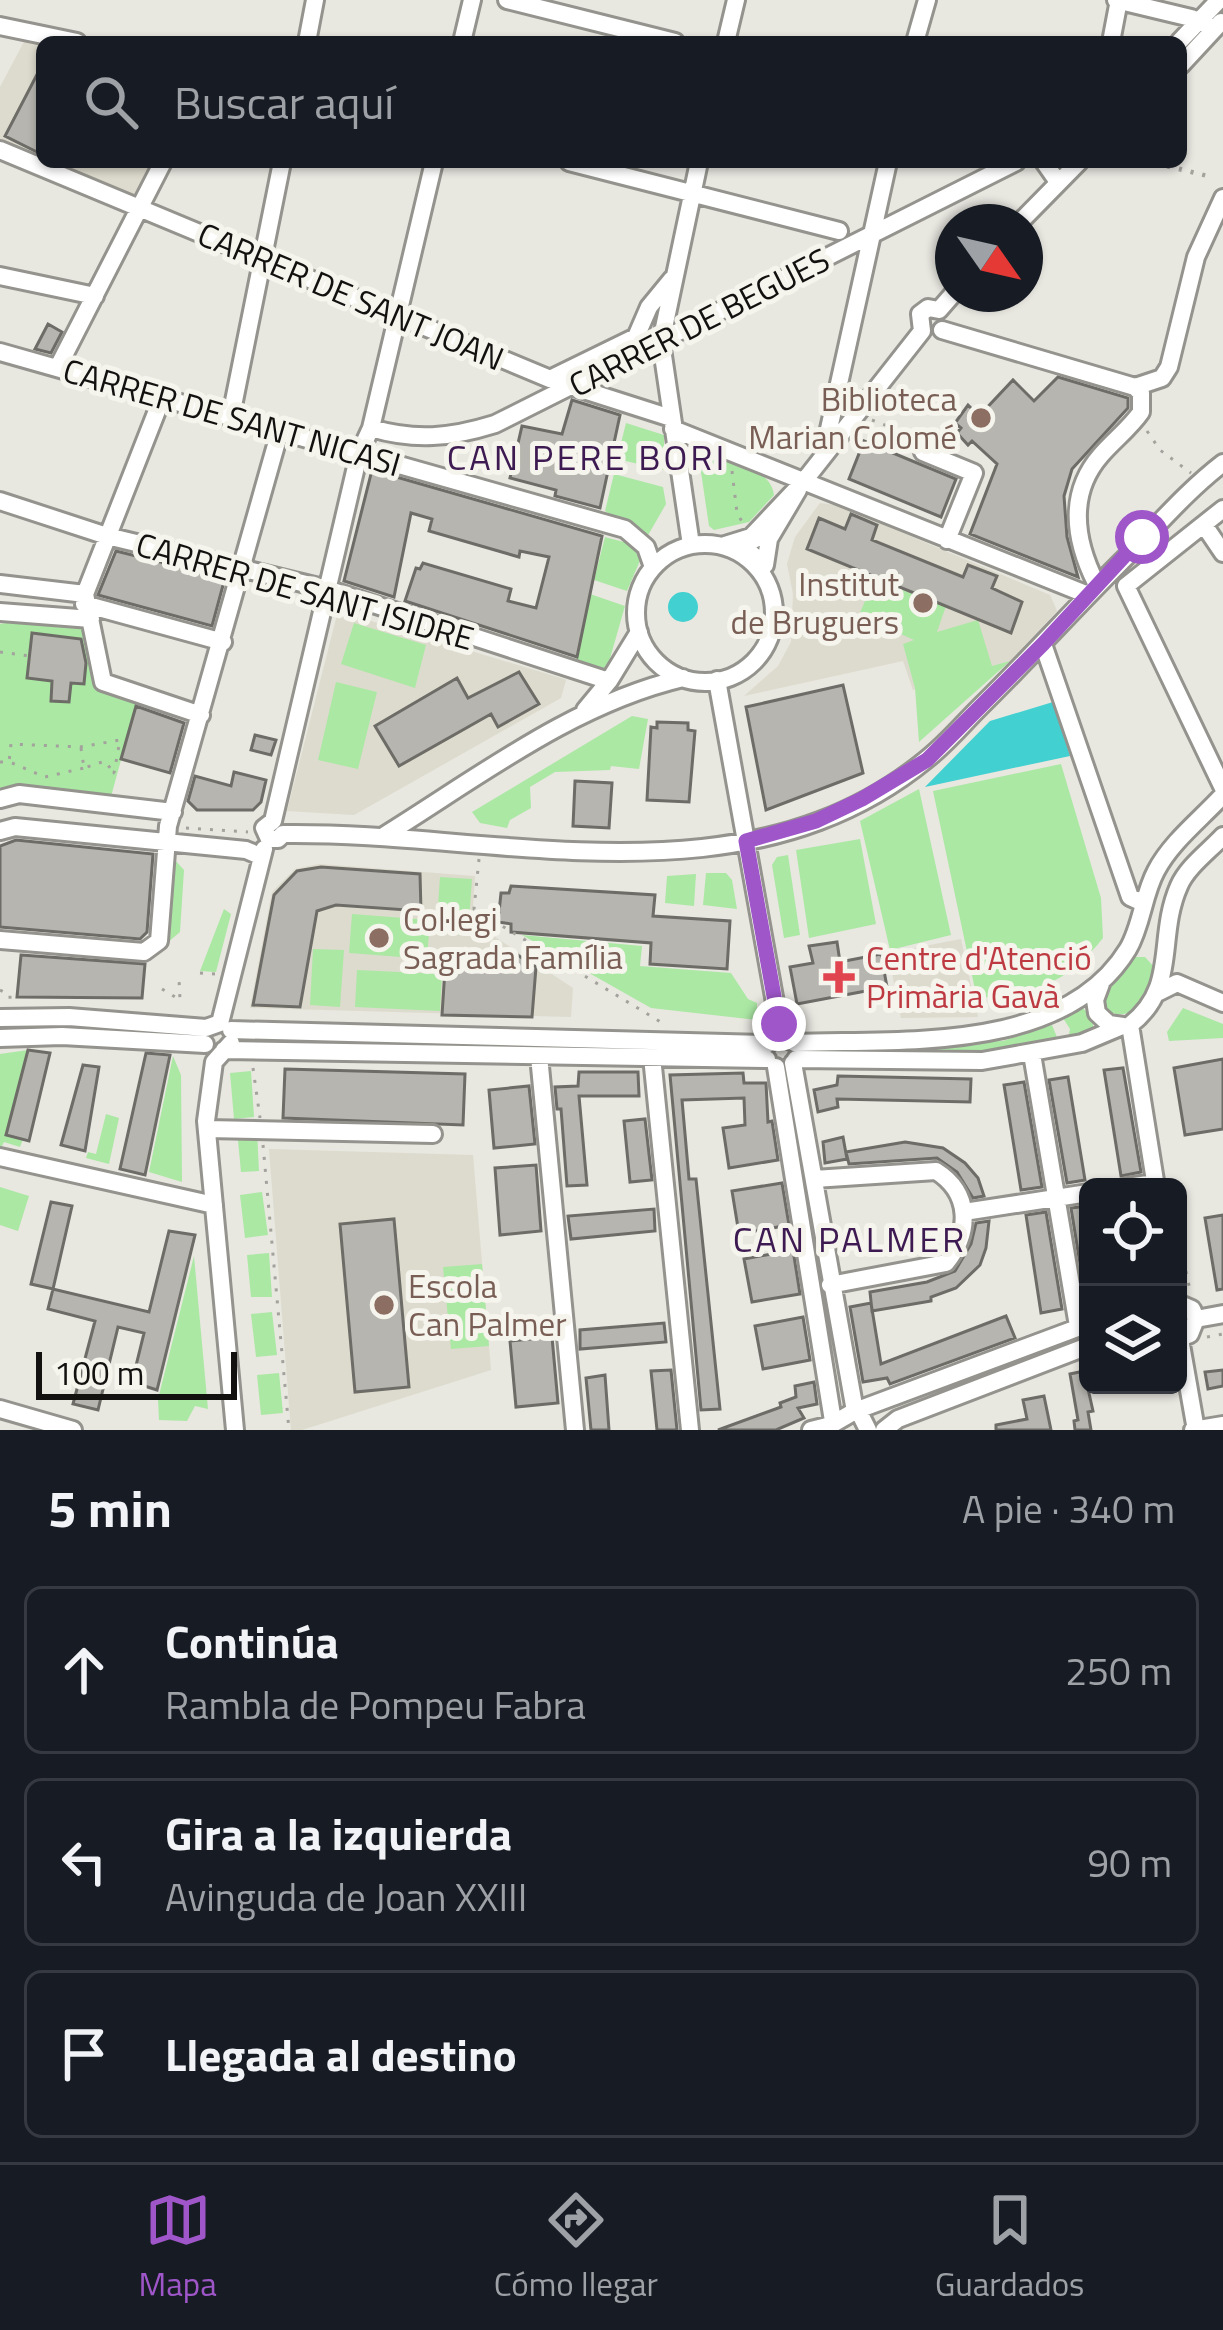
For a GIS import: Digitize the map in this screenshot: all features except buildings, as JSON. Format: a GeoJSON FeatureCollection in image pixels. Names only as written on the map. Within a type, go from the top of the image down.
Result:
{"type":"FeatureCollection","features":[{"type":"Feature","properties":{"kind":"street"},"geometry":{"type":"LineString","coordinates":[[308,36],[315,0]]}},
{"type":"Feature","properties":{"kind":"street"},"geometry":{"type":"LineString","coordinates":[[463,36],[472,0]]}},
{"type":"Feature","properties":{"kind":"street"},"geometry":{"type":"LineString","coordinates":[[507,0],[651,36]]}},
{"type":"Feature","properties":{"kind":"street"},"geometry":{"type":"LineString","coordinates":[[727,36],[736,0]]}},
{"type":"Feature","properties":{"kind":"street"},"geometry":{"type":"LineString","coordinates":[[917,36],[927,0]]}},
{"type":"Feature","properties":{"kind":"street"},"geometry":{"type":"LineString","coordinates":[[1112,36],[1118,0],[1212,23]]}},
{"type":"Feature","properties":{"kind":"street"},"geometry":{"type":"LineString","coordinates":[[1187,57],[1212,23],[1220,0]]}},
{"type":"Feature","properties":{"kind":"street"},"geometry":{"type":"LineString","coordinates":[[0,26],[48,36]]}},
{"type":"Feature","properties":{"kind":"street","name":"CARRER DE SANT JOAN"},"geometry":{"type":"LineString","coordinates":[[0,150],[36,164]]}},
{"type":"Feature","properties":{"kind":"street","name":"CARRER DE SANT JOAN"},"geometry":{"type":"LineString","coordinates":[[46,168],[547,377],[557,378],[636,337],[649,307],[672,279]]}},
{"type":"Feature","properties":{"kind":"street"},"geometry":{"type":"LineString","coordinates":[[58,368],[160,168]]}},
{"type":"Feature","properties":{"kind":"street"},"geometry":{"type":"LineString","coordinates":[[231,416],[282,168]]}},
{"type":"Feature","properties":{"kind":"street"},"geometry":{"type":"LineString","coordinates":[[235,1430],[207,1130],[216,1042],[272,837],[359,454],[371,428],[433,168]]}},
{"type":"Feature","properties":{"kind":"street"},"geometry":{"type":"LineString","coordinates":[[594,168],[839,231]]}},
{"type":"Feature","properties":{"kind":"street"},"geometry":{"type":"LineString","coordinates":[[691,545],[661,342],[698,168]]}},
{"type":"Feature","properties":{"kind":"street"},"geometry":{"type":"LineString","coordinates":[[823,456],[888,168]]}},
{"type":"Feature","properties":{"kind":"street","name":"CARRER DE BEGUES"},"geometry":{"type":"LineString","coordinates":[[371,428],[422,438],[456,436],[495,424],[1004,168]]}},
{"type":"Feature","properties":{"kind":"street"},"geometry":{"type":"LineString","coordinates":[[1048,168],[1058,182]]}},
{"type":"Feature","properties":{"kind":"street"},"geometry":{"type":"LineString","coordinates":[[1037,204],[1071,168]]}},
{"type":"Feature","properties":{"kind":"street"},"geometry":{"type":"LineString","coordinates":[[1135,388],[1162,378],[1168,367],[1196,257],[1223,198]]}},
{"type":"Feature","properties":{"kind":"street"},"geometry":{"type":"LineString","coordinates":[[0,275],[95,296]]}},
{"type":"Feature","properties":{"kind":"street"},"geometry":{"type":"LineString","coordinates":[[935,309],[920,314],[922,331],[932,335],[942,330],[1142,393],[1141,412],[1096,460],[1080,498],[1078,539],[1096,585]]}},
{"type":"Feature","properties":{"kind":"street"},"geometry":{"type":"LineString","coordinates":[[940,312],[945,319],[942,330]]}},
{"type":"Feature","properties":{"kind":"street"},"geometry":{"type":"LineString","coordinates":[[684,678],[656,661],[639,632],[638,598],[653,568],[691,545],[722,546],[751,537],[801,485],[922,331]]}},
{"type":"Feature","properties":{"kind":"street","name":"CARRER DE SANT NICASI"},"geometry":{"type":"LineString","coordinates":[[0,352],[625,530],[646,547],[653,568]]}},
{"type":"Feature","properties":{"kind":"street"},"geometry":{"type":"LineString","coordinates":[[571,386],[672,423],[801,485],[947,540],[1096,585],[1131,581],[1223,509]]}},
{"type":"Feature","properties":{"kind":"street"},"geometry":{"type":"LineString","coordinates":[[162,398],[107,536],[87,606],[104,682],[201,715]]}},
{"type":"Feature","properties":{"kind":"street"},"geometry":{"type":"LineString","coordinates":[[0,940],[143,952],[158,941],[172,812],[280,431]]}},
{"type":"Feature","properties":{"kind":"street"},"geometry":{"type":"LineString","coordinates":[[923,452],[974,473],[947,540]]}},
{"type":"Feature","properties":{"kind":"street"},"geometry":{"type":"LineString","coordinates":[[0,831],[15,827],[246,850],[272,837],[385,835],[481,846],[673,853],[746,841],[816,821],[927,760],[1171,509],[1223,463]]}},
{"type":"Feature","properties":{"kind":"street"},"geometry":{"type":"LineString","coordinates":[[385,835],[584,712],[639,688],[684,678],[717,680],[740,672],[763,650],[774,621],[772,548],[801,485]]}},
{"type":"Feature","properties":{"kind":"street","name":"CARRER DE SANT ISIDRE"},"geometry":{"type":"LineString","coordinates":[[0,501],[107,536],[327,589],[609,681]]}},
{"type":"Feature","properties":{"kind":"street"},"geometry":{"type":"LineString","coordinates":[[1204,525],[1223,553]]}},
{"type":"Feature","properties":{"kind":"street"},"geometry":{"type":"LineString","coordinates":[[722,546],[752,562],[770,590]]}},
{"type":"Feature","properties":{"kind":"street"},"geometry":{"type":"LineString","coordinates":[[0,1018],[69,1017],[251,1050],[652,1058],[782,1053],[978,1036],[1023,1024],[1080,998],[1102,981],[1129,947],[1138,905],[1164,857],[1223,791],[1121,562]]}},
{"type":"Feature","properties":{"kind":"street"},"geometry":{"type":"LineString","coordinates":[[0,584],[223,642]]}},
{"type":"Feature","properties":{"kind":"street"},"geometry":{"type":"LineString","coordinates":[[0,612],[87,606]]}},
{"type":"Feature","properties":{"kind":"street"},"geometry":{"type":"LineString","coordinates":[[584,712],[639,632]]}},
{"type":"Feature","properties":{"kind":"street"},"geometry":{"type":"LineString","coordinates":[[1043,644],[1160,955],[1178,976],[1223,999]]}},
{"type":"Feature","properties":{"kind":"street"},"geometry":{"type":"LineString","coordinates":[[717,680],[782,1053],[826,1425],[1079,1327]]}},
{"type":"Feature","properties":{"kind":"street"},"geometry":{"type":"LineString","coordinates":[[0,800],[19,794],[172,812]]}},
{"type":"Feature","properties":{"kind":"street"},"geometry":{"type":"LineString","coordinates":[[1159,992],[1160,955],[1179,885],[1223,836]]}},
{"type":"Feature","properties":{"kind":"street"},"geometry":{"type":"LineString","coordinates":[[1129,947],[1160,955]]}},
{"type":"Feature","properties":{"kind":"street"},"geometry":{"type":"LineString","coordinates":[[1102,981],[1095,1000],[1097,1013],[1109,1024],[1125,1026]]}},
{"type":"Feature","properties":{"kind":"street"},"geometry":{"type":"LineString","coordinates":[[0,1038],[982,1061],[1082,1043],[1125,1026],[1159,992],[1177,983],[1223,999]]}},
{"type":"Feature","properties":{"kind":"street"},"geometry":{"type":"LineString","coordinates":[[1125,1026],[1155,1178]]}},
{"type":"Feature","properties":{"kind":"street"},"geometry":{"type":"LineString","coordinates":[[782,1053],[814,1179],[857,1412],[868,1430]]}},
{"type":"Feature","properties":{"kind":"street"},"geometry":{"type":"LineString","coordinates":[[1032,1054],[1054,1198],[1079,1307]]}},
{"type":"Feature","properties":{"kind":"street"},"geometry":{"type":"LineString","coordinates":[[539,1056],[575,1430]]}},
{"type":"Feature","properties":{"kind":"street"},"geometry":{"type":"LineString","coordinates":[[652,1058],[690,1430]]}},
{"type":"Feature","properties":{"kind":"street"},"geometry":{"type":"LineString","coordinates":[[207,1130],[433,1134]]}},
{"type":"Feature","properties":{"kind":"street"},"geometry":{"type":"LineString","coordinates":[[0,1157],[214,1205]]}},
{"type":"Feature","properties":{"kind":"street"},"geometry":{"type":"LineString","coordinates":[[814,1179],[936,1171],[952,1181],[964,1212],[959,1246],[946,1263],[830,1285]]}},
{"type":"Feature","properties":{"kind":"street"},"geometry":{"type":"LineString","coordinates":[[964,1212],[1079,1194]]}},
{"type":"Feature","properties":{"kind":"street"},"geometry":{"type":"LineString","coordinates":[[1187,1308],[1200,1319]]}},
{"type":"Feature","properties":{"kind":"street"},"geometry":{"type":"LineString","coordinates":[[1187,1334],[1200,1319],[1223,1314]]}},
{"type":"Feature","properties":{"kind":"street"},"geometry":{"type":"LineString","coordinates":[[884,1430],[898,1419],[1079,1349]]}},
{"type":"Feature","properties":{"kind":"street"},"geometry":{"type":"LineString","coordinates":[[1187,1384],[1195,1430],[1223,1425]]}},
{"type":"Feature","properties":{"kind":"street"},"geometry":{"type":"LineString","coordinates":[[0,1409],[73,1430]]}},
{"type":"Feature","properties":{"kind":"path"},"geometry":{"type":"LineString","coordinates":[[1174,168],[1205,179],[1210,176],[1182,168]]}},
{"type":"Feature","properties":{"kind":"path"},"geometry":{"type":"LineString","coordinates":[[856,414],[924,440],[923,452]]}},
{"type":"Feature","properties":{"kind":"path"},"geometry":{"type":"LineString","coordinates":[[1148,437],[1190,472]]}},
{"type":"Feature","properties":{"kind":"path"},"geometry":{"type":"LineString","coordinates":[[730,451],[737,513],[751,537]]}},
{"type":"Feature","properties":{"kind":"path"},"geometry":{"type":"LineString","coordinates":[[0,652],[30,656]]}},
{"type":"Feature","properties":{"kind":"path"},"geometry":{"type":"LineString","coordinates":[[0,762],[45,777],[105,761],[115,774],[119,740],[80,746],[11,744],[9,762]]}},
{"type":"Feature","properties":{"kind":"path"},"geometry":{"type":"LineString","coordinates":[[80,746],[85,768]]}},
{"type":"Feature","properties":{"kind":"path"},"geometry":{"type":"LineString","coordinates":[[481,846],[474,909],[675,1031],[652,1030]]}},
{"type":"Feature","properties":{"kind":"path"},"geometry":{"type":"LineString","coordinates":[[200,974],[216,974]]}},
{"type":"Feature","properties":{"kind":"path"},"geometry":{"type":"LineString","coordinates":[[162,989],[180,1000],[179,979]]}},
{"type":"Feature","properties":{"kind":"path"},"geometry":{"type":"LineString","coordinates":[[0,995],[10,995]]}},
{"type":"Feature","properties":{"kind":"path"},"geometry":{"type":"LineString","coordinates":[[251,1050],[289,1430]]}},
{"type":"Feature","properties":{"kind":"path"},"geometry":{"type":"LineString","coordinates":[[1187,1284],[1200,1319]]}},
{"type":"Feature","properties":{"kind":"shaded area"},"geometry":{"type":"Polygon","coordinates":[[[26,38],[36,40],[36,163],[0,148],[0,87],[26,38]]]}},
{"type":"Feature","properties":{"kind":"shaded area"},"geometry":{"type":"Polygon","coordinates":[[[49,168],[149,168],[132,202],[49,168]]]}},
{"type":"Feature","properties":{"kind":"shaded area","name":"Institut de Bruguers"},"geometry":{"type":"Polygon","coordinates":[[[820,503],[836,505],[1050,595],[1057,611],[1010,661],[913,690],[903,661],[744,696],[778,666],[791,642],[793,594],[787,564],[795,537],[820,503]]]}},
{"type":"Feature","properties":{"kind":"shaded area"},"geometry":{"type":"Polygon","coordinates":[[[338,611],[561,678],[566,680],[561,698],[354,815],[287,811],[338,611]]]}},
{"type":"Feature","properties":{"kind":"shaded area","name":"Col·legi Sagrada Família"},"geometry":{"type":"Polygon","coordinates":[[[319,864],[475,876],[472,922],[573,988],[571,1017],[250,1008],[272,892],[295,869],[319,864]]]}},
{"type":"Feature","properties":{"kind":"shaded area"},"geometry":{"type":"Polygon","coordinates":[[[961,939],[978,1017],[901,1018],[888,953],[961,939]]]}},
{"type":"Feature","properties":{"kind":"shaded area","name":"Escola Can Palmer"},"geometry":{"type":"Polygon","coordinates":[[[269,1149],[473,1155],[491,1370],[291,1430],[269,1149]]]}},
{"type":"Feature","properties":{"kind":"green space"},"geometry":{"type":"Polygon","coordinates":[[[626,423],[664,435],[664,470],[617,459],[626,423]]]}},
{"type":"Feature","properties":{"kind":"green space"},"geometry":{"type":"Polygon","coordinates":[[[717,456],[760,474],[774,495],[749,522],[714,530],[709,526],[701,472],[717,456]]]}},
{"type":"Feature","properties":{"kind":"green space"},"geometry":{"type":"Polygon","coordinates":[[[614,474],[663,487],[666,504],[647,537],[605,511],[614,474]]]}},
{"type":"Feature","properties":{"kind":"green space"},"geometry":{"type":"Polygon","coordinates":[[[605,537],[631,544],[642,556],[627,591],[594,580],[605,537]]]}},
{"type":"Feature","properties":{"kind":"green space"},"geometry":{"type":"Polygon","coordinates":[[[874,580],[946,606],[937,632],[978,620],[992,666],[1010,661],[919,742],[915,688],[903,644],[914,640],[859,615],[874,580]]]}},
{"type":"Feature","properties":{"kind":"green space"},"geometry":{"type":"Polygon","coordinates":[[[590,594],[625,606],[607,669],[576,660],[590,594]]]}},
{"type":"Feature","properties":{"kind":"green space"},"geometry":{"type":"Polygon","coordinates":[[[25,620],[86,627],[99,690],[137,702],[110,800],[0,793],[0,624],[25,620]]]}},
{"type":"Feature","properties":{"kind":"green space"},"geometry":{"type":"Polygon","coordinates":[[[354,623],[426,645],[415,688],[341,664],[354,623]]]}},
{"type":"Feature","properties":{"kind":"green space"},"geometry":{"type":"Polygon","coordinates":[[[336,682],[377,692],[358,769],[318,760],[336,682]]]}},
{"type":"Feature","properties":{"kind":"green space"},"geometry":{"type":"Polygon","coordinates":[[[632,716],[648,719],[639,769],[611,766],[610,770],[555,772],[530,787],[531,808],[510,820],[507,828],[480,823],[472,812],[632,716]]]}},
{"type":"Feature","properties":{"kind":"green space"},"geometry":{"type":"Polygon","coordinates":[[[1061,764],[1101,898],[1103,938],[1075,968],[1048,984],[977,999],[933,791],[1061,764]]]}},
{"type":"Feature","properties":{"kind":"green space"},"geometry":{"type":"Polygon","coordinates":[[[919,789],[951,935],[890,950],[860,821],[919,789]]]}},
{"type":"Feature","properties":{"kind":"green space"},"geometry":{"type":"Polygon","coordinates":[[[860,839],[876,924],[809,938],[796,850],[860,839]]]}},
{"type":"Feature","properties":{"kind":"green space"},"geometry":{"type":"Polygon","coordinates":[[[788,855],[800,935],[784,938],[772,865],[777,857],[788,855]]]}},
{"type":"Feature","properties":{"kind":"green space"},"geometry":{"type":"Polygon","coordinates":[[[173,858],[184,870],[180,932],[167,943],[173,858]]]}},
{"type":"Feature","properties":{"kind":"green space"},"geometry":{"type":"Polygon","coordinates":[[[706,873],[726,873],[732,880],[737,909],[703,905],[706,873]]]}},
{"type":"Feature","properties":{"kind":"green space"},"geometry":{"type":"Polygon","coordinates":[[[696,874],[694,906],[665,903],[667,876],[696,874]]]}},
{"type":"Feature","properties":{"kind":"green space"},"geometry":{"type":"Polygon","coordinates":[[[440,877],[472,879],[468,935],[436,933],[440,877]]]}},
{"type":"Feature","properties":{"kind":"green space"},"geometry":{"type":"Polygon","coordinates":[[[224,909],[231,914],[216,972],[200,971],[224,909]]]}},
{"type":"Feature","properties":{"kind":"green space"},"geometry":{"type":"Polygon","coordinates":[[[352,914],[430,920],[427,959],[349,953],[352,914]]]}},
{"type":"Feature","properties":{"kind":"green space"},"geometry":{"type":"Polygon","coordinates":[[[522,935],[642,946],[640,966],[731,973],[748,999],[757,1003],[757,1020],[651,1008],[522,935]]]}},
{"type":"Feature","properties":{"kind":"green space"},"geometry":{"type":"Polygon","coordinates":[[[313,949],[344,950],[340,1007],[310,1005],[313,949]]]}},
{"type":"Feature","properties":{"kind":"green space"},"geometry":{"type":"Polygon","coordinates":[[[1132,957],[1145,957],[1156,969],[1149,987],[1140,1004],[1126,1014],[1107,1011],[1102,997],[1132,957]]]}},
{"type":"Feature","properties":{"kind":"green space"},"geometry":{"type":"Polygon","coordinates":[[[357,970],[442,974],[440,1011],[355,1007],[357,970]]]}},
{"type":"Feature","properties":{"kind":"green space"},"geometry":{"type":"Polygon","coordinates":[[[1082,1007],[1093,1019],[1093,1027],[1068,1039],[1070,1029],[1063,1018],[1082,1007]]]}},
{"type":"Feature","properties":{"kind":"green space"},"geometry":{"type":"Polygon","coordinates":[[[1183,1008],[1223,1024],[1223,1038],[1169,1041],[1167,1032],[1183,1008]]]}},
{"type":"Feature","properties":{"kind":"green space"},"geometry":{"type":"Polygon","coordinates":[[[1052,1025],[1059,1042],[1003,1056],[816,1054],[816,1045],[1003,1041],[1052,1025]]]}},
{"type":"Feature","properties":{"kind":"green space"},"geometry":{"type":"Polygon","coordinates":[[[257,1036],[750,1047],[750,1055],[258,1044],[257,1036]]]}},
{"type":"Feature","properties":{"kind":"green space"},"geometry":{"type":"Polygon","coordinates":[[[28,1050],[6,1135],[23,1139],[20,1147],[4,1142],[0,1150],[0,1054],[28,1050]]]}},
{"type":"Feature","properties":{"kind":"green space"},"geometry":{"type":"Polygon","coordinates":[[[173,1056],[181,1075],[182,1182],[149,1172],[173,1056]]]}},
{"type":"Feature","properties":{"kind":"green space"},"geometry":{"type":"Polygon","coordinates":[[[251,1071],[254,1117],[234,1119],[230,1073],[251,1071]]]}},
{"type":"Feature","properties":{"kind":"green space"},"geometry":{"type":"Polygon","coordinates":[[[106,1114],[119,1118],[109,1164],[86,1158],[88,1152],[96,1154],[106,1114]]]}},
{"type":"Feature","properties":{"kind":"green space"},"geometry":{"type":"Polygon","coordinates":[[[237,1130],[257,1131],[259,1171],[241,1172],[237,1130]]]}},
{"type":"Feature","properties":{"kind":"green space"},"geometry":{"type":"Polygon","coordinates":[[[0,1187],[29,1196],[18,1231],[0,1225],[0,1187]]]}},
{"type":"Feature","properties":{"kind":"green space"},"geometry":{"type":"Polygon","coordinates":[[[262,1192],[268,1235],[245,1238],[240,1195],[262,1192]]]}},
{"type":"Feature","properties":{"kind":"green space"},"geometry":{"type":"Polygon","coordinates":[[[269,1253],[272,1297],[251,1297],[247,1255],[269,1253]]]}},
{"type":"Feature","properties":{"kind":"green space"},"geometry":{"type":"Polygon","coordinates":[[[194,1256],[208,1409],[195,1406],[187,1421],[159,1420],[158,1399],[194,1256]]]}},
{"type":"Feature","properties":{"kind":"green space"},"geometry":{"type":"Polygon","coordinates":[[[482,1264],[489,1346],[451,1349],[443,1267],[482,1264]]]}},
{"type":"Feature","properties":{"kind":"green space"},"geometry":{"type":"Polygon","coordinates":[[[272,1312],[277,1355],[256,1357],[251,1314],[272,1312]]]}},
{"type":"Feature","properties":{"kind":"green space"},"geometry":{"type":"Polygon","coordinates":[[[279,1373],[283,1413],[261,1415],[257,1375],[279,1373]]]}},
{"type":"Feature","properties":{"kind":"water"},"geometry":{"type":"Polygon","coordinates":[[[683,592],[698,607],[683,622],[668,607],[683,592]]]}},
{"type":"Feature","properties":{"kind":"water"},"geometry":{"type":"Polygon","coordinates":[[[1053,702],[1070,756],[925,787],[990,721],[1053,702]]]}},
{"type":"Feature","properties":{"kind":"place","name":"Biblioteca Marian Colomé"},"geometry":{"type":"Point","coordinates":[981,418]}},
{"type":"Feature","properties":{"kind":"place","name":"Institut de Bruguers"},"geometry":{"type":"Point","coordinates":[923,603]}},
{"type":"Feature","properties":{"kind":"place","name":"Col·legi Sagrada Família"},"geometry":{"type":"Point","coordinates":[379,938]}},
{"type":"Feature","properties":{"kind":"place","name":"Centre d'Atenció Primària Gavà"},"geometry":{"type":"Point","coordinates":[839,977]}},
{"type":"Feature","properties":{"kind":"place","name":"Escola Can Palmer"},"geometry":{"type":"Point","coordinates":[384,1305]}},
{"type":"Feature","properties":{"kind":"district","name":"CAN PERE BORI"},"geometry":{"type":"Point","coordinates":[587,456]}},
{"type":"Feature","properties":{"kind":"district","name":"CAN PALMER"},"geometry":{"type":"Point","coordinates":[850,1238]}},
{"type":"Feature","properties":{"kind":"route"},"geometry":{"type":"LineString","coordinates":[[779,1024],[746,841],[816,821],[927,760],[1142,537]]}}]}
